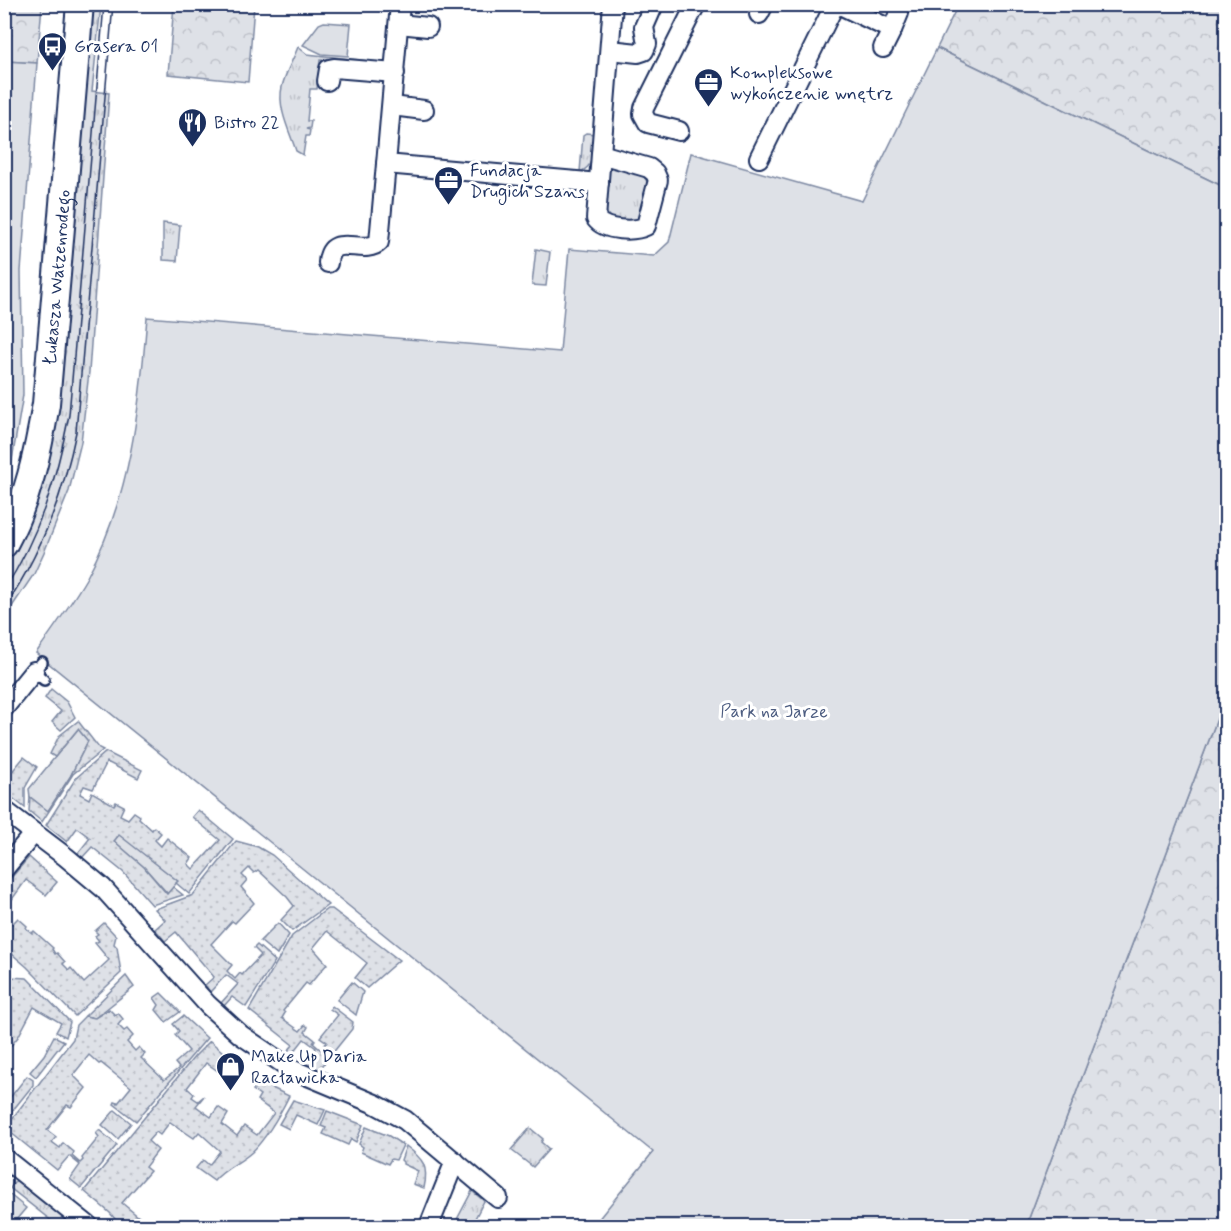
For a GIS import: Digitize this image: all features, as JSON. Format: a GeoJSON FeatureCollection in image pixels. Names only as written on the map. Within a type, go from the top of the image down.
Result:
{"type":"FeatureCollection","features":[{"type":"Feature","properties":{"kind":"street","name":"Łukasza Watzenrodego"},"geometry":{"type":"LineString","coordinates":[[4,544],[14,526],[38,455],[46,404],[80,4]]}},
{"type":"Feature","properties":{"kind":"street"},"geometry":{"type":"LineString","coordinates":[[328,263],[328,256],[336,247],[343,245],[371,247],[379,242],[400,4]]}},
{"type":"Feature","properties":{"kind":"street"},"geometry":{"type":"LineString","coordinates":[[601,154],[649,168],[655,172],[658,180],[646,226],[639,229],[606,227],[596,219],[601,154],[610,51],[613,4]]}},
{"type":"Feature","properties":{"kind":"street"},"geometry":{"type":"LineString","coordinates":[[610,51],[638,53],[644,51],[647,44],[644,27],[654,4]]}},
{"type":"Feature","properties":{"kind":"street"},"geometry":{"type":"LineString","coordinates":[[679,131],[648,123],[643,114],[696,4]]}},
{"type":"Feature","properties":{"kind":"street"},"geometry":{"type":"LineString","coordinates":[[759,158],[836,4],[895,22],[883,48]]}},
{"type":"Feature","properties":{"kind":"street"},"geometry":{"type":"LineString","coordinates":[[399,24],[428,27]]}},
{"type":"Feature","properties":{"kind":"street"},"geometry":{"type":"LineString","coordinates":[[327,81],[328,69],[334,68],[394,73]]}},
{"type":"Feature","properties":{"kind":"street"},"geometry":{"type":"LineString","coordinates":[[392,106],[424,110]]}},
{"type":"Feature","properties":{"kind":"street"},"geometry":{"type":"LineString","coordinates":[[386,164],[599,183]]}},
{"type":"Feature","properties":{"kind":"street"},"geometry":{"type":"LineString","coordinates":[[4,708],[40,671]]}},
{"type":"Feature","properties":{"kind":"street"},"geometry":{"type":"LineString","coordinates":[[4,810],[103,888],[208,1005],[248,1040],[297,1072],[405,1120],[498,1198]]}},
{"type":"Feature","properties":{"kind":"street"},"geometry":{"type":"LineString","coordinates":[[4,869],[34,833]]}},
{"type":"Feature","properties":{"kind":"street"},"geometry":{"type":"LineString","coordinates":[[4,1158],[89,1227]]}},
{"type":"Feature","properties":{"kind":"street"},"geometry":{"type":"LineString","coordinates":[[429,1227],[455,1161]]}},
{"type":"Feature","properties":{"kind":"green space"},"geometry":{"type":"Polygon","coordinates":[[[4,5],[42,5],[37,63],[5,61],[4,5]]]}},
{"type":"Feature","properties":{"kind":"green space"},"geometry":{"type":"Polygon","coordinates":[[[89,5],[101,5],[92,91],[109,93],[89,372],[81,442],[69,491],[45,550],[34,574],[5,617],[4,564],[20,531],[89,5]]]}},
{"type":"Feature","properties":{"kind":"green space"},"geometry":{"type":"Polygon","coordinates":[[[174,5],[254,5],[248,82],[168,74],[174,5]]]}},
{"type":"Feature","properties":{"kind":"green space"},"geometry":{"type":"Polygon","coordinates":[[[958,5],[1226,5],[1226,188],[937,48],[958,5]]]}},
{"type":"Feature","properties":{"kind":"green space"},"geometry":{"type":"Polygon","coordinates":[[[324,22],[351,24],[348,56],[322,54],[303,45],[319,24],[324,22]]]}},
{"type":"Feature","properties":{"kind":"green space"},"geometry":{"type":"Polygon","coordinates":[[[298,47],[307,54],[369,61],[370,64],[320,60],[317,89],[310,89],[307,121],[311,121],[310,128],[306,129],[310,130],[309,136],[306,136],[303,155],[296,151],[281,103],[283,82],[298,47]]]}},
{"type":"Feature","properties":{"kind":"green space","name":"Park na Jarze"},"geometry":{"type":"Polygon","coordinates":[[[937,48],[1226,188],[1226,695],[1026,1226],[593,1226],[653,1152],[36,653],[87,577],[114,515],[137,417],[147,317],[560,352],[569,249],[654,256],[669,242],[691,153],[862,201],[937,48]]]}},
{"type":"Feature","properties":{"kind":"green space"},"geometry":{"type":"Polygon","coordinates":[[[5,61],[37,63],[21,271],[23,395],[12,460],[5,483],[5,61]]]}},
{"type":"Feature","properties":{"kind":"green space"},"geometry":{"type":"Polygon","coordinates":[[[595,134],[594,151],[589,166],[580,172],[583,135],[595,134]]]}},
{"type":"Feature","properties":{"kind":"green space"},"geometry":{"type":"Polygon","coordinates":[[[612,165],[636,172],[646,180],[647,193],[640,217],[621,221],[608,215],[604,201],[609,168],[612,165]]]}},
{"type":"Feature","properties":{"kind":"green space"},"geometry":{"type":"Polygon","coordinates":[[[163,223],[180,225],[177,261],[163,260],[163,223]]]}},
{"type":"Feature","properties":{"kind":"green space"},"geometry":{"type":"Polygon","coordinates":[[[536,249],[550,252],[546,286],[532,285],[536,249]]]}},
{"type":"Feature","properties":{"kind":"green space"},"geometry":{"type":"Polygon","coordinates":[[[51,689],[67,702],[75,717],[61,730],[52,722],[61,711],[45,698],[51,689]]]}},
{"type":"Feature","properties":{"kind":"green space"},"geometry":{"type":"Polygon","coordinates":[[[1226,695],[1226,1226],[1026,1226],[1226,695]]]}},
{"type":"Feature","properties":{"kind":"green space"},"geometry":{"type":"Polygon","coordinates":[[[78,721],[103,750],[73,774],[42,822],[29,811],[30,797],[48,811],[70,777],[88,741],[78,729],[55,757],[50,754],[59,736],[78,721]]]}},
{"type":"Feature","properties":{"kind":"green space"},"geometry":{"type":"Polygon","coordinates":[[[78,729],[88,741],[70,777],[48,811],[30,797],[29,789],[78,729]]]}},
{"type":"Feature","properties":{"kind":"green space"},"geometry":{"type":"Polygon","coordinates":[[[106,752],[142,770],[138,778],[107,762],[93,789],[84,786],[80,794],[89,799],[92,792],[114,805],[116,802],[124,806],[120,815],[128,819],[134,812],[152,830],[154,827],[161,833],[155,840],[161,846],[167,838],[192,858],[188,864],[193,869],[220,840],[192,817],[198,810],[233,839],[189,894],[176,883],[178,881],[119,835],[114,841],[144,867],[167,894],[173,887],[183,895],[152,905],[123,872],[92,847],[81,859],[78,853],[90,838],[77,828],[67,842],[46,825],[76,778],[106,752]]]}},
{"type":"Feature","properties":{"kind":"green space"},"geometry":{"type":"Polygon","coordinates":[[[24,757],[37,767],[25,788],[25,808],[4,791],[5,780],[24,757]]]}},
{"type":"Feature","properties":{"kind":"green space"},"geometry":{"type":"Polygon","coordinates":[[[119,834],[178,881],[168,894],[144,867],[114,841],[119,834]]]}},
{"type":"Feature","properties":{"kind":"green space"},"geometry":{"type":"Polygon","coordinates":[[[236,841],[258,847],[272,855],[328,905],[292,931],[281,920],[294,906],[287,897],[258,870],[254,873],[249,868],[242,875],[247,880],[241,887],[254,903],[235,923],[232,921],[211,944],[232,965],[227,971],[235,979],[240,973],[242,975],[261,955],[254,948],[257,945],[275,961],[246,1007],[232,997],[224,1006],[221,1003],[238,984],[226,975],[210,992],[205,985],[214,977],[176,932],[165,941],[155,929],[165,920],[155,909],[193,895],[236,841]]]}},
{"type":"Feature","properties":{"kind":"green space"},"geometry":{"type":"Polygon","coordinates":[[[29,857],[57,882],[46,895],[26,880],[5,909],[5,885],[29,857]]]}},
{"type":"Feature","properties":{"kind":"green space"},"geometry":{"type":"Polygon","coordinates":[[[327,909],[332,909],[399,960],[367,988],[355,978],[367,963],[327,931],[313,948],[327,964],[309,985],[306,983],[283,1011],[285,1013],[282,1018],[300,1031],[305,1025],[308,1027],[305,1032],[315,1040],[313,1043],[321,1050],[327,1042],[320,1037],[338,1015],[330,1009],[332,1006],[353,1022],[352,1029],[319,1070],[308,1066],[305,1068],[303,1063],[316,1048],[304,1039],[290,1057],[285,1057],[284,1055],[293,1045],[249,1010],[292,936],[327,909]]]}},
{"type":"Feature","properties":{"kind":"green space"},"geometry":{"type":"Polygon","coordinates":[[[4,918],[12,924],[18,918],[32,933],[34,931],[53,948],[55,954],[57,953],[65,962],[63,964],[69,970],[71,968],[84,983],[109,960],[95,943],[99,941],[95,936],[98,934],[95,931],[104,923],[116,936],[114,944],[117,947],[121,973],[75,1016],[5,948],[4,918]]]}},
{"type":"Feature","properties":{"kind":"green space"},"geometry":{"type":"Polygon","coordinates":[[[278,923],[289,935],[277,955],[260,941],[278,923]]]}},
{"type":"Feature","properties":{"kind":"green space"},"geometry":{"type":"Polygon","coordinates":[[[126,976],[134,987],[95,1018],[85,1016],[126,976]]]}},
{"type":"Feature","properties":{"kind":"green space"},"geometry":{"type":"Polygon","coordinates":[[[8,977],[27,978],[70,1022],[66,1037],[56,1032],[61,1023],[34,1007],[18,1037],[5,1053],[5,981],[8,977]]]}},
{"type":"Feature","properties":{"kind":"green space"},"geometry":{"type":"Polygon","coordinates":[[[352,982],[363,992],[356,1015],[337,1000],[352,982]]]}},
{"type":"Feature","properties":{"kind":"green space"},"geometry":{"type":"Polygon","coordinates":[[[161,993],[180,1012],[166,1022],[156,1010],[159,1005],[154,998],[161,993]]]}},
{"type":"Feature","properties":{"kind":"green space"},"geometry":{"type":"Polygon","coordinates":[[[109,1009],[115,1015],[118,1013],[123,1019],[118,1025],[124,1031],[127,1029],[133,1036],[127,1042],[135,1051],[139,1047],[145,1054],[141,1058],[164,1080],[179,1068],[175,1063],[189,1051],[175,1035],[179,1031],[173,1024],[183,1016],[207,1038],[136,1121],[114,1104],[118,1103],[131,1087],[89,1055],[73,1075],[86,1088],[71,1107],[67,1105],[47,1130],[56,1137],[52,1142],[60,1148],[63,1143],[74,1152],[72,1156],[80,1163],[99,1137],[96,1133],[99,1130],[117,1145],[81,1188],[70,1179],[80,1165],[69,1156],[57,1170],[5,1128],[73,1039],[76,1025],[85,1016],[95,1018],[109,1009]]]}},
{"type":"Feature","properties":{"kind":"green space"},"geometry":{"type":"Polygon","coordinates":[[[54,1036],[64,1041],[36,1077],[30,1072],[44,1055],[54,1036]]]}},
{"type":"Feature","properties":{"kind":"green space"},"geometry":{"type":"Polygon","coordinates":[[[210,1041],[229,1057],[218,1071],[206,1063],[187,1088],[194,1094],[192,1097],[198,1101],[204,1096],[196,1106],[211,1117],[218,1107],[228,1114],[222,1124],[237,1136],[244,1126],[257,1135],[274,1113],[257,1100],[260,1095],[253,1090],[261,1080],[289,1096],[273,1126],[258,1146],[214,1181],[196,1168],[203,1160],[209,1165],[220,1151],[199,1132],[194,1138],[170,1122],[160,1135],[156,1132],[148,1141],[158,1150],[145,1167],[150,1171],[122,1203],[145,1222],[148,1220],[150,1222],[147,1226],[121,1226],[110,1213],[84,1191],[195,1056],[210,1041]]]}},
{"type":"Feature","properties":{"kind":"green space"},"geometry":{"type":"Polygon","coordinates":[[[27,1076],[33,1080],[33,1085],[5,1120],[5,1096],[9,1099],[27,1076]]]}},
{"type":"Feature","properties":{"kind":"green space"},"geometry":{"type":"Polygon","coordinates":[[[293,1100],[325,1110],[318,1125],[296,1115],[289,1129],[279,1124],[293,1100]]]}},
{"type":"Feature","properties":{"kind":"green space"},"geometry":{"type":"Polygon","coordinates":[[[115,1110],[131,1123],[118,1139],[102,1125],[115,1110]]]}},
{"type":"Feature","properties":{"kind":"green space"},"geometry":{"type":"Polygon","coordinates":[[[327,1111],[363,1125],[356,1142],[351,1139],[348,1145],[323,1134],[326,1128],[321,1126],[327,1111]]]}},
{"type":"Feature","properties":{"kind":"green space"},"geometry":{"type":"Polygon","coordinates":[[[366,1127],[389,1136],[403,1145],[396,1160],[391,1159],[388,1164],[361,1152],[363,1147],[359,1144],[366,1127]]]}},
{"type":"Feature","properties":{"kind":"green space"},"geometry":{"type":"Polygon","coordinates":[[[530,1128],[543,1139],[541,1142],[549,1149],[533,1167],[511,1150],[530,1128]]]}},
{"type":"Feature","properties":{"kind":"green space"},"geometry":{"type":"Polygon","coordinates":[[[406,1146],[417,1155],[425,1168],[424,1188],[413,1184],[418,1171],[403,1164],[401,1160],[406,1146]]]}},
{"type":"Feature","properties":{"kind":"green space"},"geometry":{"type":"Polygon","coordinates":[[[17,1179],[76,1226],[58,1226],[10,1188],[17,1179]]]}},
{"type":"Feature","properties":{"kind":"green space"},"geometry":{"type":"Polygon","coordinates":[[[4,1190],[26,1208],[11,1226],[5,1226],[4,1190]]]}},
{"type":"Feature","properties":{"kind":"green space"},"geometry":{"type":"Polygon","coordinates":[[[472,1191],[484,1201],[471,1226],[454,1225],[472,1191]]]}},
{"type":"Feature","properties":{"kind":"tram line"},"geometry":{"type":"LineString","coordinates":[[4,590],[37,528],[59,461],[69,415],[104,4]]}},
{"type":"Feature","properties":{"kind":"tram line"},"geometry":{"type":"LineString","coordinates":[[4,608],[29,567],[49,524],[71,456],[76,432],[113,4]]}},
{"type":"Feature","properties":{"kind":"place","name":"Grasera 01"},"geometry":{"type":"Point","coordinates":[53,72]}},
{"type":"Feature","properties":{"kind":"place","name":"Kompleksowe wykończenie wnętrz"},"geometry":{"type":"Point","coordinates":[709,108]}},
{"type":"Feature","properties":{"kind":"place","name":"Bistro 22"},"geometry":{"type":"Point","coordinates":[193,148]}},
{"type":"Feature","properties":{"kind":"place","name":"Fundacja Drugich Szans"},"geometry":{"type":"Point","coordinates":[449,206]}},
{"type":"Feature","properties":{"kind":"place","name":"Make Up Daria Racławicka"},"geometry":{"type":"Point","coordinates":[230,1092]}}]}
